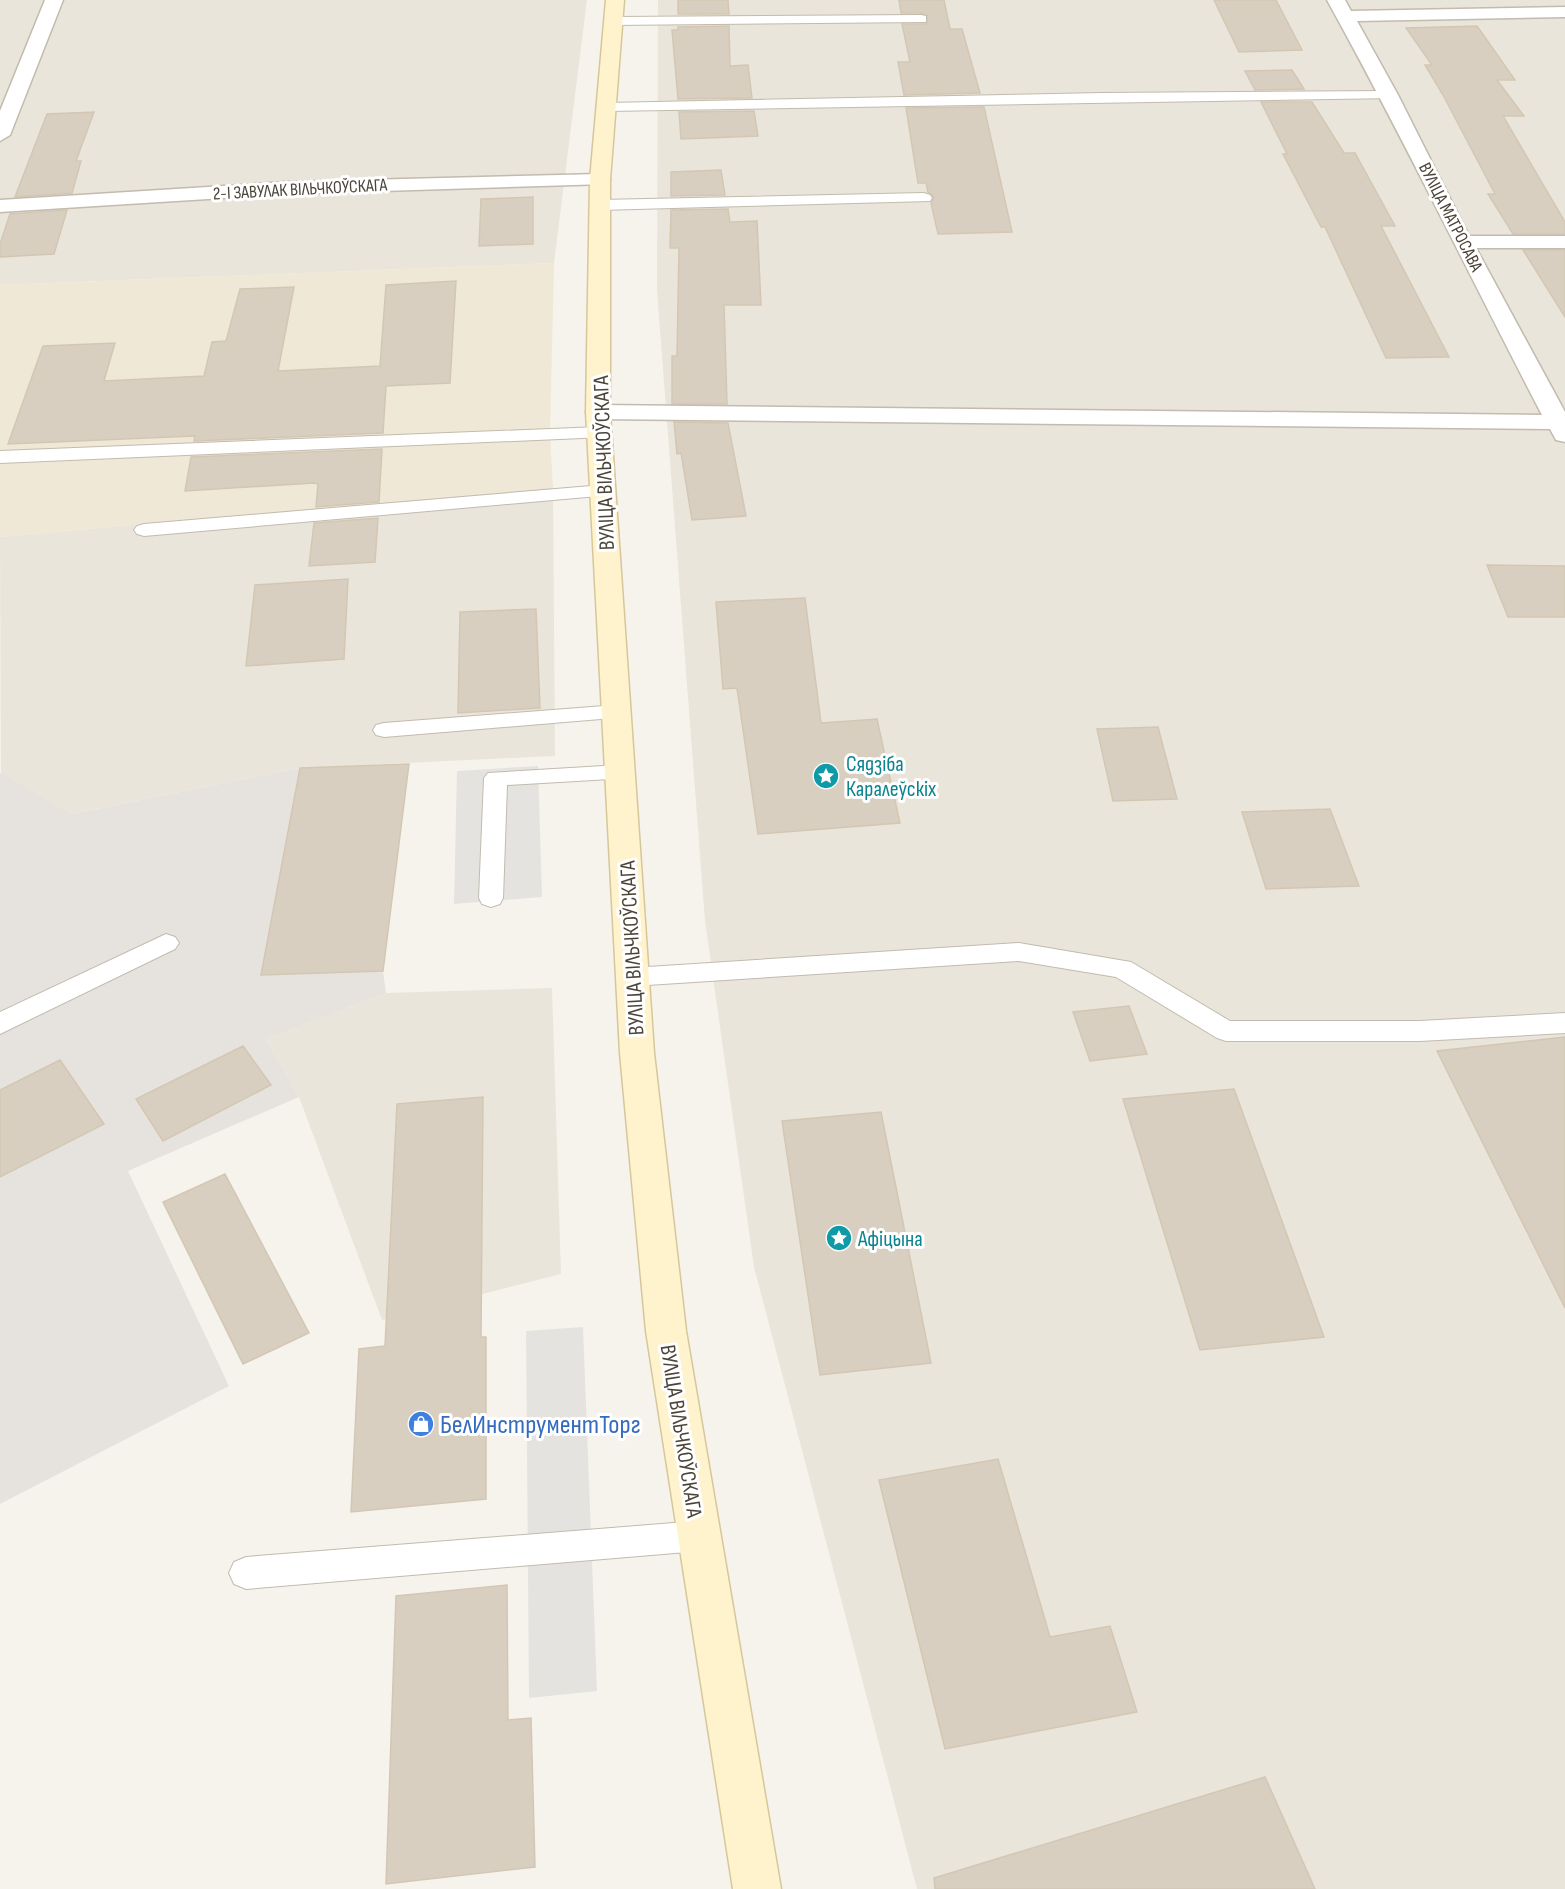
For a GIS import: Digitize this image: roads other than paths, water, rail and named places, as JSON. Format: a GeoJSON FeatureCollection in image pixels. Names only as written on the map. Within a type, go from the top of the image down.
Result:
{"type":"FeatureCollection","features":[{"type":"Feature","properties":{"kind":"main road","name":"ВУЛІЦА ВІЛЬЧКОЎСКАГА"},"geometry":{"type":"LineString","coordinates":[[615,0],[600,192],[598,423],[637,1053],[666,1331],[757,1889]]}},
{"type":"Feature","properties":{"kind":"street"},"geometry":{"type":"LineString","coordinates":[[0,135],[54,0]]}},
{"type":"Feature","properties":{"kind":"street"},"geometry":{"type":"LineString","coordinates":[[1340,8],[1565,12]]}},
{"type":"Feature","properties":{"kind":"street","name":"ВУЛІЦА МАТРОСАВА"},"geometry":{"type":"LineString","coordinates":[[1340,8],[1389,95],[1462,242],[1562,428]]}},
{"type":"Feature","properties":{"kind":"street","name":"2-І ЗАВУЛАК ВІЛЬЧКОЎСКАГА"},"geometry":{"type":"LineString","coordinates":[[0,206],[287,188],[600,192]]}},
{"type":"Feature","properties":{"kind":"street"},"geometry":{"type":"LineString","coordinates":[[1462,242],[1565,242]]}},
{"type":"Feature","properties":{"kind":"street"},"geometry":{"type":"LineString","coordinates":[[598,423],[1562,428]]}},
{"type":"Feature","properties":{"kind":"lane"},"geometry":{"type":"LineString","coordinates":[[614,21],[921,19]]}},
{"type":"Feature","properties":{"kind":"lane"},"geometry":{"type":"LineString","coordinates":[[606,107],[1092,97],[1389,95]]}},
{"type":"Feature","properties":{"kind":"lane"},"geometry":{"type":"LineString","coordinates":[[600,192],[924,198]]}},
{"type":"Feature","properties":{"kind":"lane"},"geometry":{"type":"LineString","coordinates":[[0,457],[598,423]]}},
{"type":"Feature","properties":{"kind":"lane"},"geometry":{"type":"LineString","coordinates":[[144,530],[603,491]]}},
{"type":"Feature","properties":{"kind":"lane"},"geometry":{"type":"LineString","coordinates":[[384,730],[617,712]]}},
{"type":"Feature","properties":{"kind":"lane"},"geometry":{"type":"LineString","coordinates":[[491,898],[496,778],[620,773]]}},
{"type":"Feature","properties":{"kind":"lane"},"geometry":{"type":"LineString","coordinates":[[0,1024],[166,943]]}},
{"type":"Feature","properties":{"kind":"lane"},"geometry":{"type":"LineString","coordinates":[[632,976],[1019,952],[1122,969],[1226,1031],[1420,1031],[1565,1023]]}},
{"type":"Feature","properties":{"kind":"lane"},"geometry":{"type":"LineString","coordinates":[[246,1573],[429,1555],[498,1552],[699,1536]]}},
{"type":"Feature","properties":{"kind":"place","name":"Сядзіба Каралеўскіх"},"geometry":{"type":"Point","coordinates":[826,776]}},
{"type":"Feature","properties":{"kind":"place","name":"Афіцына"},"geometry":{"type":"Point","coordinates":[839,1238]}},
{"type":"Feature","properties":{"kind":"place","name":"БелИнструментТорг"},"geometry":{"type":"Point","coordinates":[421,1424]}}]}
